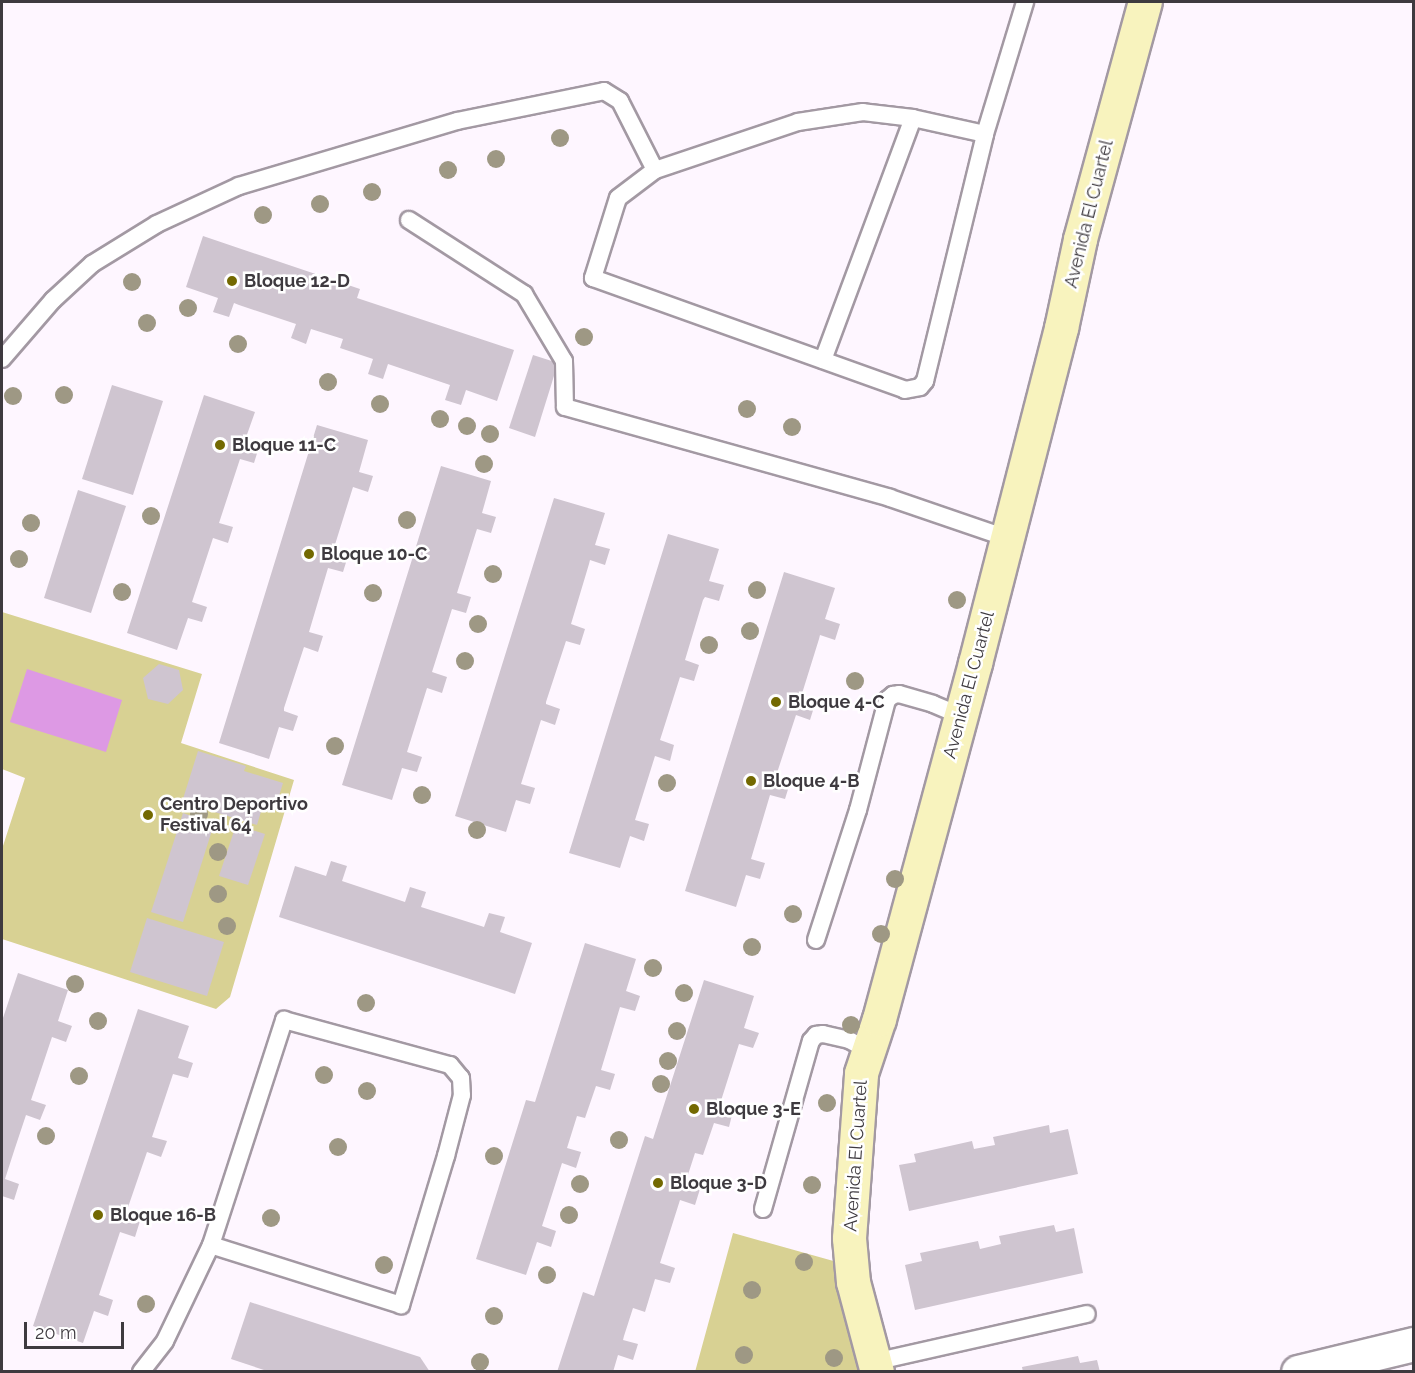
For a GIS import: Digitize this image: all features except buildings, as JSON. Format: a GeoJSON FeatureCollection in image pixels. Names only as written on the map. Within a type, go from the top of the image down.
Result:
{"type":"FeatureCollection","features":[{"type":"Feature","properties":{"kind":"main road","name":"Avenida El Cuartel"},"geometry":{"type":"LineString","coordinates":[[876,1367],[853,1282],[849,1238],[861,1073],[882,1008],[890,969],[960,716],[1061,328],[1080,239],[1145,2]]}},
{"type":"Feature","properties":{"kind":"street"},"geometry":{"type":"LineString","coordinates":[[1298,1371],[1413,1344]]}},
{"type":"Feature","properties":{"kind":"lane"},"geometry":{"type":"LineString","coordinates":[[985,134],[913,118],[863,112],[798,122],[656,170],[618,198],[593,278],[905,390],[920,387],[924,381],[985,134],[1024,2]]}},
{"type":"Feature","properties":{"kind":"lane"},"geometry":{"type":"LineString","coordinates":[[2,359],[53,300],[92,264],[157,224],[239,186],[446,125],[594,91],[604,91],[620,101],[656,170]]}},
{"type":"Feature","properties":{"kind":"lane"},"geometry":{"type":"LineString","coordinates":[[823,360],[913,118]]}},
{"type":"Feature","properties":{"kind":"lane"},"geometry":{"type":"LineString","coordinates":[[409,219],[524,294],[564,361],[564,407],[890,498],[1007,538]]}},
{"type":"Feature","properties":{"kind":"lane"},"geometry":{"type":"LineString","coordinates":[[816,940],[858,810],[887,700],[893,695],[900,694],[933,704],[960,716]]}},
{"type":"Feature","properties":{"kind":"lane"},"geometry":{"type":"LineString","coordinates":[[141,1371],[165,1341],[211,1245],[284,1020],[450,1065],[461,1078],[462,1095],[446,1156],[401,1305],[211,1245]]}},
{"type":"Feature","properties":{"kind":"lane"},"geometry":{"type":"LineString","coordinates":[[763,1209],[811,1041],[816,1035],[823,1034],[849,1040],[868,1050]]}},
{"type":"Feature","properties":{"kind":"lane"},"geometry":{"type":"LineString","coordinates":[[876,1367],[1087,1314]]}},
{"type":"Feature","properties":{"kind":"shaded area","name":"Centro Deportivo Festival 64"},"geometry":{"type":"Polygon","coordinates":[[[2,612],[202,674],[181,743],[294,780],[230,997],[216,1009],[2,939],[2,849],[25,778],[2,769],[2,612]]]}},
{"type":"Feature","properties":{"kind":"shaded area"},"geometry":{"type":"Polygon","coordinates":[[[27,669],[122,700],[106,752],[10,722],[27,669]]]}},
{"type":"Feature","properties":{"kind":"shaded area"},"geometry":{"type":"Polygon","coordinates":[[[733,1233],[837,1262],[843,1305],[861,1371],[695,1372],[733,1233]]]}},
{"type":"Feature","properties":{"kind":"place","name":"Bloque 12-D"},"geometry":{"type":"Point","coordinates":[232,281]}},
{"type":"Feature","properties":{"kind":"place","name":"Bloque 11-C"},"geometry":{"type":"Point","coordinates":[220,445]}},
{"type":"Feature","properties":{"kind":"place","name":"Bloque 10-C"},"geometry":{"type":"Point","coordinates":[309,554]}},
{"type":"Feature","properties":{"kind":"place","name":"Bloque 4-C"},"geometry":{"type":"Point","coordinates":[776,702]}},
{"type":"Feature","properties":{"kind":"place","name":"Bloque 4-B"},"geometry":{"type":"Point","coordinates":[751,781]}},
{"type":"Feature","properties":{"kind":"place","name":"Centro Deportivo Festival 64"},"geometry":{"type":"Point","coordinates":[148,815]}},
{"type":"Feature","properties":{"kind":"place","name":"Bloque 3-E"},"geometry":{"type":"Point","coordinates":[694,1109]}},
{"type":"Feature","properties":{"kind":"place","name":"Bloque 3-D"},"geometry":{"type":"Point","coordinates":[658,1183]}},
{"type":"Feature","properties":{"kind":"place","name":"Bloque 16-B"},"geometry":{"type":"Point","coordinates":[98,1215]}}]}
